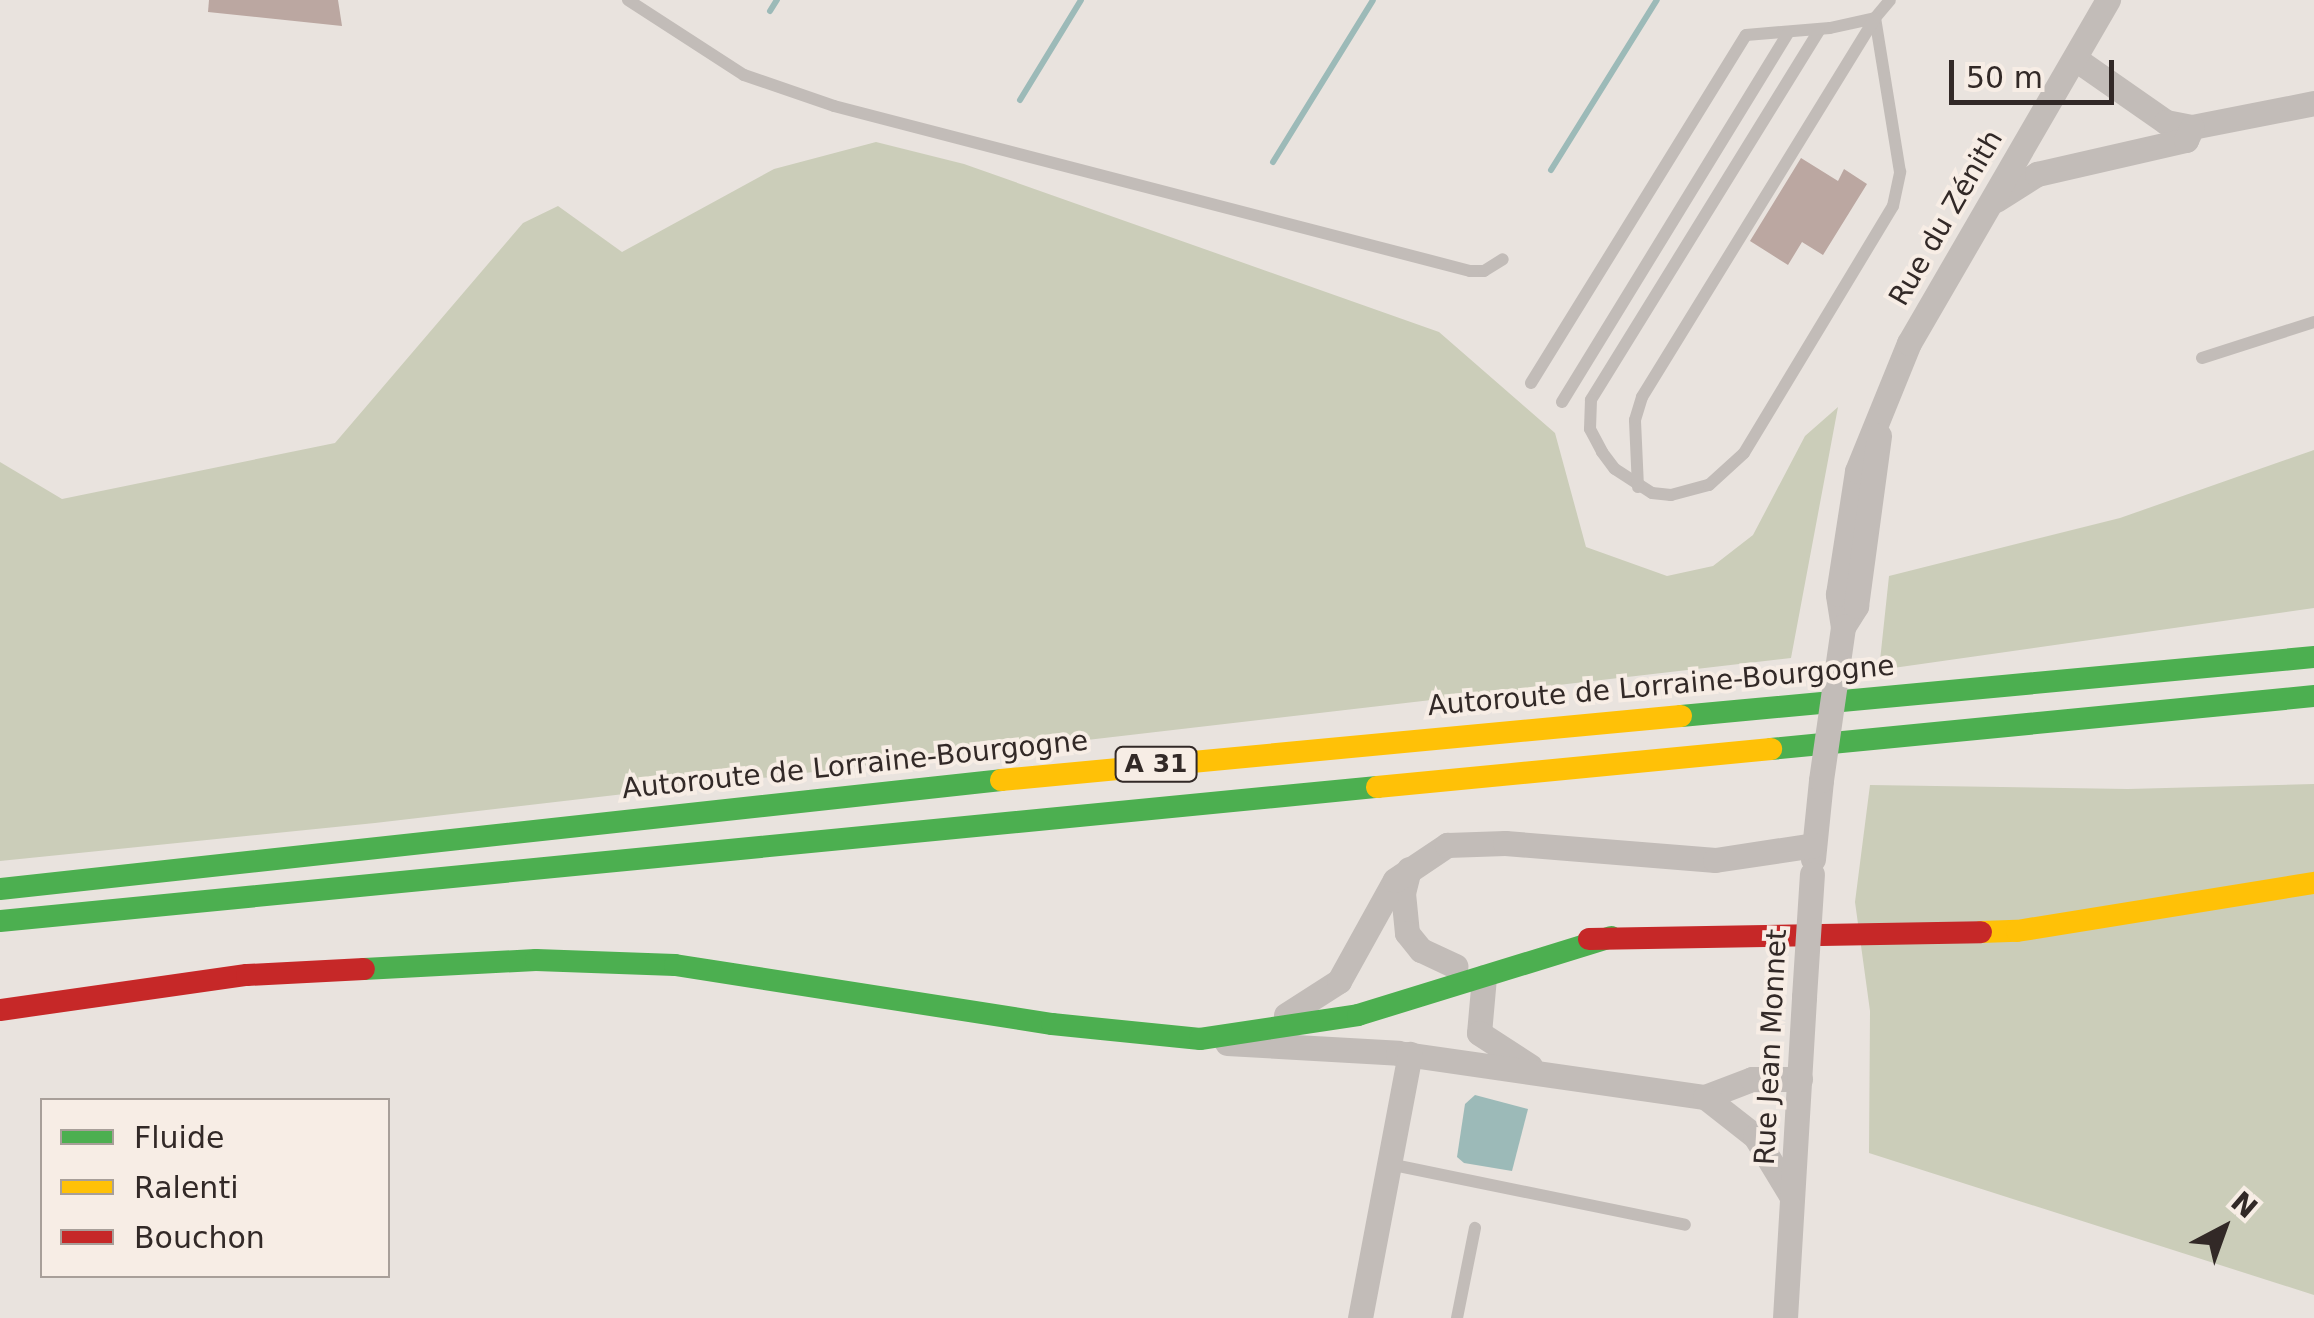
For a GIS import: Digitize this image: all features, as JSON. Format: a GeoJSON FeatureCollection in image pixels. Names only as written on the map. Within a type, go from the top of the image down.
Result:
{"type":"FeatureCollection","features":[{"type":"Feature","properties":{"kind":"main road","name":"Autoroute de Lorraine-Bourgogne"},"geometry":{"type":"LineString","coordinates":[[0,889],[922,787],[2314,657]]}},
{"type":"Feature","properties":{"kind":"main road","name":"A 31"},"geometry":{"type":"LineString","coordinates":[[0,922],[2314,696]]}},
{"type":"Feature","properties":{"kind":"main road"},"geometry":{"type":"LineString","coordinates":[[0,1010],[247,976],[536,960],[675,965],[1052,1024],[1172,1033],[1200,1039],[1358,1015],[1436,983],[1456,966],[1548,943],[1611,937],[2018,930],[2314,883]]}},
{"type":"Feature","properties":{"kind":"main road"},"geometry":{"type":"LineString","coordinates":[[1172,1033],[1286,1015],[1436,983],[1484,978],[1611,937]]}},
{"type":"Feature","properties":{"kind":"street","name":"Rue du Zénith"},"geometry":{"type":"LineString","coordinates":[[1821,780],[1844,626],[1838,594],[1857,472],[1926,308],[2077,60],[2108,0]]}},
{"type":"Feature","properties":{"kind":"street"},"geometry":{"type":"LineString","coordinates":[[2077,60],[2166,122],[2192,127],[2224,124],[2314,102]]}},
{"type":"Feature","properties":{"kind":"street"},"geometry":{"type":"LineString","coordinates":[[1987,207],[2037,174],[2186,140],[2192,127]]}},
{"type":"Feature","properties":{"kind":"street","name":"Rue Jean Monnet"},"geometry":{"type":"LineString","coordinates":[[1785,1318],[1821,780]]}},
{"type":"Feature","properties":{"kind":"street"},"geometry":{"type":"LineString","coordinates":[[1286,1015],[1338,980],[1385,892],[1434,850],[1479,841],[1715,860],[1814,845]]}},
{"type":"Feature","properties":{"kind":"street"},"geometry":{"type":"LineString","coordinates":[[1409,869],[1403,893],[1407,933],[1421,950],[1456,966]]}},
{"type":"Feature","properties":{"kind":"street"},"geometry":{"type":"LineString","coordinates":[[1479,1033],[1484,978]]}},
{"type":"Feature","properties":{"kind":"street"},"geometry":{"type":"LineString","coordinates":[[1436,983],[1479,1033],[1513,1058],[1553,1076]]}},
{"type":"Feature","properties":{"kind":"street"},"geometry":{"type":"LineString","coordinates":[[1200,1039],[1253,1048],[1410,1054],[1705,1098],[1755,1136],[1792,1198]]}},
{"type":"Feature","properties":{"kind":"street"},"geometry":{"type":"LineString","coordinates":[[1360,1318],[1410,1054]]}},
{"type":"Feature","properties":{"kind":"street"},"geometry":{"type":"LineString","coordinates":[[1705,1098],[1752,1079],[1800,1078]]}},
{"type":"Feature","properties":{"kind":"lane"},"geometry":{"type":"LineString","coordinates":[[628,0],[744,76],[834,106],[1470,271],[1484,272],[1503,259]]}},
{"type":"Feature","properties":{"kind":"lane"},"geometry":{"type":"LineString","coordinates":[[1638,487],[1635,420],[1642,397],[1875,18],[1890,0]]}},
{"type":"Feature","properties":{"kind":"lane"},"geometry":{"type":"LineString","coordinates":[[1530,383],[1746,35],[1820,29],[1875,18]]}},
{"type":"Feature","properties":{"kind":"lane"},"geometry":{"type":"LineString","coordinates":[[1820,29],[1591,400],[1590,429],[1602,452],[1614,469],[1638,487],[1671,495],[1690,492],[1709,484],[1744,453],[1892,206],[1900,172],[1875,18]]}},
{"type":"Feature","properties":{"kind":"lane"},"geometry":{"type":"LineString","coordinates":[[1562,402],[1789,32]]}},
{"type":"Feature","properties":{"kind":"lane"},"geometry":{"type":"LineString","coordinates":[[2202,358],[2314,322]]}},
{"type":"Feature","properties":{"kind":"lane"},"geometry":{"type":"LineString","coordinates":[[1389,1164],[1685,1225]]}},
{"type":"Feature","properties":{"kind":"lane"},"geometry":{"type":"LineString","coordinates":[[1457,1318],[1476,1228]]}},
{"type":"Feature","properties":{"kind":"green space"},"geometry":{"type":"Polygon","coordinates":[[[876,142],[964,164],[1439,332],[1555,433],[1586,547],[1667,576],[1713,566],[1753,535],[1805,436],[1838,407],[1791,658],[375,823],[0,861],[0,462],[62,499],[335,443],[523,223],[558,206],[622,252],[774,169],[876,142]]]}},
{"type":"Feature","properties":{"kind":"green space"},"geometry":{"type":"Polygon","coordinates":[[[2314,450],[2314,608],[1879,670],[1889,576],[2120,518],[2314,450]]]}},
{"type":"Feature","properties":{"kind":"green space"},"geometry":{"type":"Polygon","coordinates":[[[2314,784],[2314,1295],[1869,1153],[1870,1011],[1855,902],[1870,785],[2128,789],[2314,784]]]}},
{"type":"Feature","properties":{"kind":"water"},"geometry":{"type":"Polygon","coordinates":[[[1475,1095],[1528,1109],[1512,1171],[1464,1163],[1457,1157],[1465,1104],[1475,1095]]]}},
{"type":"Feature","properties":{"kind":"building"},"geometry":{"type":"Polygon","coordinates":[[[209,0],[338,0],[342,26],[208,12],[209,0]]]}},
{"type":"Feature","properties":{"kind":"building"},"geometry":{"type":"Polygon","coordinates":[[[1801,158],[1838,181],[1844,169],[1867,184],[1823,255],[1802,242],[1788,265],[1750,241],[1801,158]]]}},
{"type":"Feature","properties":{"kind":"waterway"},"geometry":{"type":"LineString","coordinates":[[770,11],[777,0]]}},
{"type":"Feature","properties":{"kind":"waterway"},"geometry":{"type":"LineString","coordinates":[[1020,100],[1081,0]]}},
{"type":"Feature","properties":{"kind":"waterway"},"geometry":{"type":"LineString","coordinates":[[1273,162],[1373,0]]}},
{"type":"Feature","properties":{"kind":"waterway"},"geometry":{"type":"LineString","coordinates":[[1551,170],[1657,0]]}},
{"type":"Feature","properties":{"kind":"traffic: fast"},"geometry":{"type":"LineString","coordinates":[[1681,716],[2314,657]]}},
{"type":"Feature","properties":{"kind":"traffic: fast"},"geometry":{"type":"LineString","coordinates":[[1771,749],[2314,696]]}},
{"type":"Feature","properties":{"kind":"traffic: fast"},"geometry":{"type":"LineString","coordinates":[[0,889],[1001,780]]}},
{"type":"Feature","properties":{"kind":"traffic: fast"},"geometry":{"type":"LineString","coordinates":[[0,921],[1377,787]]}},
{"type":"Feature","properties":{"kind":"traffic: fast"},"geometry":{"type":"LineString","coordinates":[[364,969],[536,960],[675,965],[1052,1024],[1200,1039],[1358,1015],[1611,937]]}},
{"type":"Feature","properties":{"kind":"traffic: slow"},"geometry":{"type":"LineString","coordinates":[[1001,780],[1681,716]]}},
{"type":"Feature","properties":{"kind":"traffic: slow"},"geometry":{"type":"LineString","coordinates":[[1377,787],[1771,749]]}},
{"type":"Feature","properties":{"kind":"traffic: slow"},"geometry":{"type":"LineString","coordinates":[[1981,932],[2017,931],[2314,883]]}},
{"type":"Feature","properties":{"kind":"traffic: jam"},"geometry":{"type":"LineString","coordinates":[[1589,939],[1981,932]]}},
{"type":"Feature","properties":{"kind":"traffic: jam"},"geometry":{"type":"LineString","coordinates":[[0,1010],[247,975],[364,969]]}}]}
